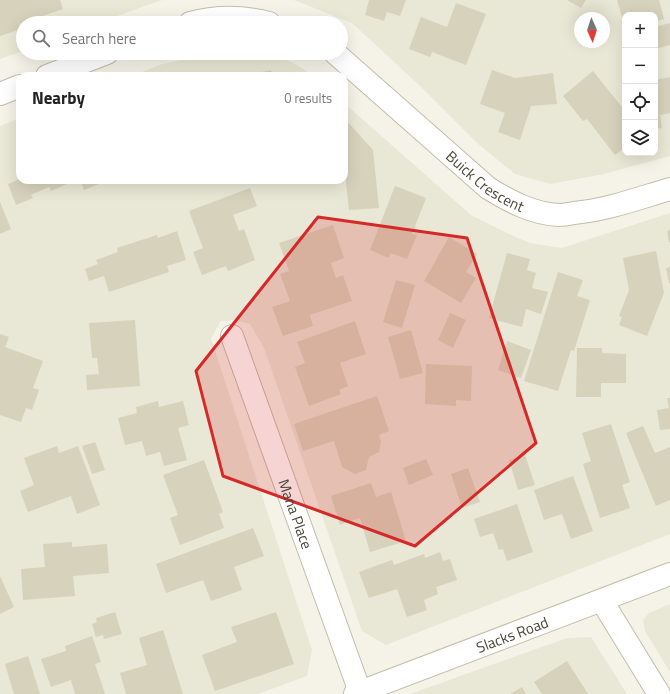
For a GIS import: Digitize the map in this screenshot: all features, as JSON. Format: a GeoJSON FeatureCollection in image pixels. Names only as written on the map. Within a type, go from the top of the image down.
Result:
{"type":"FeatureCollection","features":[{"type":"Feature","properties":{"kind":"street"},"geometry":{"type":"LineString","coordinates":[[57,72],[89,60]]}},
{"type":"Feature","properties":{"kind":"street","name":"Buick Crescent"},"geometry":{"type":"LineString","coordinates":[[343,60],[488,188],[510,202],[531,210],[559,215],[588,212],[615,206],[670,189]]}},
{"type":"Feature","properties":{"kind":"street"},"geometry":{"type":"LineString","coordinates":[[0,94],[16,88]]}},
{"type":"Feature","properties":{"kind":"street","name":"Mana Place"},"geometry":{"type":"LineString","coordinates":[[232,336],[357,693]]}},
{"type":"Feature","properties":{"kind":"street","name":"Slacks Road"},"geometry":{"type":"LineString","coordinates":[[357,693],[670,574]]}},
{"type":"Feature","properties":{"kind":"street"},"geometry":{"type":"LineString","coordinates":[[602,600],[660,694]]}},
{"type":"Feature","properties":{"kind":"highlighted area"},"geometry":{"type":"Polygon","coordinates":[[[318,217],[467,238],[536,443],[415,546],[223,476],[196,371],[318,217]]]}},
{"type":"Feature","properties":{"kind":"shaded area"},"geometry":{"type":"Polygon","coordinates":[[[0,0],[162,0],[117,16],[16,16],[16,53],[0,59],[0,0]]]}},
{"type":"Feature","properties":{"kind":"shaded area"},"geometry":{"type":"Polygon","coordinates":[[[294,0],[670,0],[670,156],[604,174],[550,184],[515,174],[477,143],[419,85],[352,23],[348,21],[348,16],[334,16],[294,0]]]}},
{"type":"Feature","properties":{"kind":"shaded area"},"geometry":{"type":"Polygon","coordinates":[[[182,60],[287,60],[307,72],[142,72],[162,64],[182,60]]]}},
{"type":"Feature","properties":{"kind":"shaded area"},"geometry":{"type":"Polygon","coordinates":[[[348,107],[471,215],[530,243],[562,248],[670,213],[670,534],[386,645],[362,631],[264,348],[250,324],[233,320],[221,321],[211,338],[312,650],[307,676],[258,694],[0,694],[0,126],[16,120],[16,184],[348,184],[348,107]]]}},
{"type":"Feature","properties":{"kind":"shaded area"},"geometry":{"type":"Polygon","coordinates":[[[670,604],[670,672],[645,631],[643,620],[649,613],[670,604]]]}},
{"type":"Feature","properties":{"kind":"shaded area"},"geometry":{"type":"Polygon","coordinates":[[[591,637],[627,694],[410,694],[567,638],[591,637]]]}},
{"type":"Feature","properties":{"kind":"building"},"geometry":{"type":"Polygon","coordinates":[[[0,0],[60,0],[63,9],[42,16],[16,16],[16,31],[0,36],[0,0]]]}},
{"type":"Feature","properties":{"kind":"building"},"geometry":{"type":"Polygon","coordinates":[[[369,0],[406,0],[400,16],[387,12],[384,21],[365,15],[369,0]]]}},
{"type":"Feature","properties":{"kind":"building"},"geometry":{"type":"Polygon","coordinates":[[[567,0],[586,0],[581,8],[567,0]]]}},
{"type":"Feature","properties":{"kind":"building"},"geometry":{"type":"Polygon","coordinates":[[[617,0],[659,0],[664,19],[658,21],[658,12],[622,12],[622,17],[617,0]]]}},
{"type":"Feature","properties":{"kind":"building"},"geometry":{"type":"Polygon","coordinates":[[[456,3],[486,14],[466,65],[432,52],[430,57],[409,49],[421,17],[447,27],[456,3]]]}},
{"type":"Feature","properties":{"kind":"building"},"geometry":{"type":"Polygon","coordinates":[[[670,23],[670,45],[658,48],[658,26],[670,23]]]}},
{"type":"Feature","properties":{"kind":"building"},"geometry":{"type":"Polygon","coordinates":[[[492,70],[515,78],[553,73],[557,104],[531,106],[520,140],[498,132],[505,113],[480,104],[492,70]]]}},
{"type":"Feature","properties":{"kind":"building"},"geometry":{"type":"Polygon","coordinates":[[[593,71],[622,107],[622,150],[615,155],[587,119],[583,121],[563,96],[593,71]]]}},
{"type":"Feature","properties":{"kind":"building"},"geometry":{"type":"Polygon","coordinates":[[[670,77],[670,113],[660,115],[662,128],[658,129],[658,84],[658,79],[670,77]]]}},
{"type":"Feature","properties":{"kind":"building"},"geometry":{"type":"Polygon","coordinates":[[[348,122],[373,150],[379,208],[349,210],[346,184],[348,184],[348,122]]]}},
{"type":"Feature","properties":{"kind":"building"},"geometry":{"type":"Polygon","coordinates":[[[16,181],[16,184],[67,184],[51,191],[49,187],[31,195],[33,198],[16,205],[8,184],[16,181]]]}},
{"type":"Feature","properties":{"kind":"building"},"geometry":{"type":"Polygon","coordinates":[[[82,184],[99,184],[84,190],[82,184]]]}},
{"type":"Feature","properties":{"kind":"building"},"geometry":{"type":"Polygon","coordinates":[[[395,186],[426,198],[412,234],[417,235],[407,259],[390,253],[389,258],[370,250],[395,186]]]}},
{"type":"Feature","properties":{"kind":"building"},"geometry":{"type":"Polygon","coordinates":[[[250,188],[257,206],[233,215],[239,231],[244,229],[255,260],[228,271],[226,266],[202,275],[193,252],[203,248],[189,211],[250,188]]]}},
{"type":"Feature","properties":{"kind":"building"},"geometry":{"type":"Polygon","coordinates":[[[0,202],[11,229],[0,234],[0,202]]]}},
{"type":"Feature","properties":{"kind":"building"},"geometry":{"type":"Polygon","coordinates":[[[333,225],[344,258],[331,263],[336,278],[343,275],[352,301],[310,315],[313,326],[283,336],[272,307],[290,301],[280,274],[289,271],[279,243],[333,225]]]}},
{"type":"Feature","properties":{"kind":"building"},"geometry":{"type":"Polygon","coordinates":[[[670,230],[670,242],[669,242],[667,231],[670,230]]]}},
{"type":"Feature","properties":{"kind":"building"},"geometry":{"type":"Polygon","coordinates":[[[177,231],[186,260],[167,266],[169,272],[109,292],[104,276],[89,281],[85,269],[98,264],[96,260],[118,252],[117,248],[157,235],[158,238],[177,231]]]}},
{"type":"Feature","properties":{"kind":"building"},"geometry":{"type":"Polygon","coordinates":[[[449,237],[477,254],[466,272],[476,278],[461,303],[424,281],[449,237]]]}},
{"type":"Feature","properties":{"kind":"building"},"geometry":{"type":"Polygon","coordinates":[[[656,251],[664,293],[647,336],[619,325],[622,317],[619,316],[629,290],[623,258],[656,251]]]}},
{"type":"Feature","properties":{"kind":"building"},"geometry":{"type":"Polygon","coordinates":[[[507,253],[530,259],[527,270],[536,273],[532,288],[548,292],[541,314],[526,309],[522,327],[489,318],[507,253]]]}},
{"type":"Feature","properties":{"kind":"building"},"geometry":{"type":"Polygon","coordinates":[[[670,267],[670,283],[669,283],[666,268],[670,267]]]}},
{"type":"Feature","properties":{"kind":"building"},"geometry":{"type":"Polygon","coordinates":[[[558,272],[583,280],[577,296],[590,300],[574,351],[571,350],[558,391],[524,381],[558,272]]]}},
{"type":"Feature","properties":{"kind":"building"},"geometry":{"type":"Polygon","coordinates":[[[396,280],[415,285],[402,328],[383,322],[396,280]]]}},
{"type":"Feature","properties":{"kind":"building"},"geometry":{"type":"Polygon","coordinates":[[[450,313],[466,320],[453,348],[438,340],[450,313]]]}},
{"type":"Feature","properties":{"kind":"building"},"geometry":{"type":"Polygon","coordinates":[[[135,320],[140,386],[87,390],[86,375],[99,374],[97,358],[92,358],[89,323],[135,320]]]}},
{"type":"Feature","properties":{"kind":"building"},"geometry":{"type":"Polygon","coordinates":[[[355,321],[366,354],[340,363],[348,386],[339,390],[341,394],[309,406],[295,367],[305,363],[297,342],[355,321]]]}},
{"type":"Feature","properties":{"kind":"building"},"geometry":{"type":"Polygon","coordinates":[[[411,330],[423,373],[400,379],[388,337],[411,330]]]}},
{"type":"Feature","properties":{"kind":"building"},"geometry":{"type":"Polygon","coordinates":[[[0,334],[9,337],[5,347],[43,361],[33,388],[39,390],[32,410],[26,408],[21,422],[0,415],[0,334]]]}},
{"type":"Feature","properties":{"kind":"building"},"geometry":{"type":"Polygon","coordinates":[[[507,341],[531,350],[521,378],[498,370],[507,341]]]}},
{"type":"Feature","properties":{"kind":"building"},"geometry":{"type":"Polygon","coordinates":[[[577,348],[602,348],[602,353],[626,354],[626,383],[601,383],[601,397],[576,397],[577,348]]]}},
{"type":"Feature","properties":{"kind":"building"},"geometry":{"type":"Polygon","coordinates":[[[426,364],[472,366],[471,401],[456,400],[456,406],[425,404],[426,364]]]}},
{"type":"Feature","properties":{"kind":"building"},"geometry":{"type":"Polygon","coordinates":[[[377,396],[389,431],[379,435],[381,442],[379,452],[369,457],[366,470],[355,474],[342,467],[334,441],[303,451],[294,424],[377,396]]]}},
{"type":"Feature","properties":{"kind":"building"},"geometry":{"type":"Polygon","coordinates":[[[667,398],[670,398],[670,429],[660,430],[657,410],[669,408],[667,398]]]}},
{"type":"Feature","properties":{"kind":"building"},"geometry":{"type":"Polygon","coordinates":[[[158,401],[159,407],[183,401],[189,425],[178,428],[187,460],[164,466],[160,452],[146,456],[142,441],[125,445],[118,418],[137,413],[136,407],[158,401]]]}},
{"type":"Feature","properties":{"kind":"building"},"geometry":{"type":"Polygon","coordinates":[[[611,424],[630,482],[622,485],[630,508],[600,518],[583,464],[591,461],[582,433],[611,424]]]}},
{"type":"Feature","properties":{"kind":"building"},"geometry":{"type":"Polygon","coordinates":[[[643,426],[655,453],[670,447],[670,500],[656,506],[626,433],[643,426]]]}},
{"type":"Feature","properties":{"kind":"building"},"geometry":{"type":"Polygon","coordinates":[[[95,442],[105,470],[92,474],[82,446],[95,442]]]}},
{"type":"Feature","properties":{"kind":"building"},"geometry":{"type":"Polygon","coordinates":[[[57,446],[59,453],[78,446],[100,505],[77,514],[71,496],[28,512],[20,491],[34,485],[24,458],[57,446]]]}},
{"type":"Feature","properties":{"kind":"building"},"geometry":{"type":"Polygon","coordinates":[[[525,455],[535,485],[518,490],[509,460],[525,455]]]}},
{"type":"Feature","properties":{"kind":"building"},"geometry":{"type":"Polygon","coordinates":[[[426,459],[433,475],[409,485],[403,468],[426,459]]]}},
{"type":"Feature","properties":{"kind":"building"},"geometry":{"type":"Polygon","coordinates":[[[204,460],[223,512],[219,514],[224,528],[180,545],[170,518],[178,515],[163,475],[204,460]]]}},
{"type":"Feature","properties":{"kind":"building"},"geometry":{"type":"Polygon","coordinates":[[[468,468],[480,502],[462,508],[451,474],[468,468]]]}},
{"type":"Feature","properties":{"kind":"building"},"geometry":{"type":"Polygon","coordinates":[[[573,476],[593,531],[571,539],[562,514],[544,520],[534,490],[573,476]]]}},
{"type":"Feature","properties":{"kind":"building"},"geometry":{"type":"Polygon","coordinates":[[[371,483],[376,497],[391,492],[406,541],[370,552],[360,518],[340,525],[331,496],[371,483]]]}},
{"type":"Feature","properties":{"kind":"building"},"geometry":{"type":"Polygon","coordinates":[[[517,504],[533,552],[507,561],[503,549],[499,550],[493,533],[480,537],[474,519],[517,504]]]}},
{"type":"Feature","properties":{"kind":"building"},"geometry":{"type":"Polygon","coordinates":[[[253,528],[264,556],[234,567],[242,590],[211,601],[203,580],[166,593],[156,564],[253,528]]]}},
{"type":"Feature","properties":{"kind":"building"},"geometry":{"type":"Polygon","coordinates":[[[72,542],[72,547],[107,544],[109,573],[73,576],[75,596],[23,600],[21,569],[45,567],[43,544],[72,542]]]}},
{"type":"Feature","properties":{"kind":"building"},"geometry":{"type":"Polygon","coordinates":[[[440,552],[443,561],[450,559],[457,580],[436,587],[438,594],[424,600],[427,610],[407,617],[397,589],[369,598],[359,572],[392,560],[394,565],[424,554],[425,558],[440,552]]]}},
{"type":"Feature","properties":{"kind":"building"},"geometry":{"type":"Polygon","coordinates":[[[0,576],[14,607],[0,614],[0,576]]]}},
{"type":"Feature","properties":{"kind":"building"},"geometry":{"type":"Polygon","coordinates":[[[115,612],[122,634],[104,639],[103,635],[96,637],[92,624],[97,622],[96,618],[115,612]]]}},
{"type":"Feature","properties":{"kind":"building"},"geometry":{"type":"Polygon","coordinates":[[[276,612],[294,664],[215,691],[202,655],[237,642],[231,627],[276,612]]]}},
{"type":"Feature","properties":{"kind":"building"},"geometry":{"type":"Polygon","coordinates":[[[163,630],[183,694],[126,694],[120,673],[147,665],[139,638],[163,630]]]}},
{"type":"Feature","properties":{"kind":"building"},"geometry":{"type":"Polygon","coordinates":[[[92,636],[101,662],[95,664],[105,694],[75,694],[71,680],[51,687],[41,659],[66,651],[65,646],[92,636]]]}},
{"type":"Feature","properties":{"kind":"building"},"geometry":{"type":"Polygon","coordinates":[[[28,656],[40,694],[14,694],[5,664],[28,656]]]}},
{"type":"Feature","properties":{"kind":"building"},"geometry":{"type":"Polygon","coordinates":[[[567,661],[588,694],[542,694],[534,682],[567,661]]]}},
{"type":"Feature","properties":{"kind":"building"},"geometry":{"type":"Polygon","coordinates":[[[522,687],[526,694],[510,694],[522,687]]]}}]}
